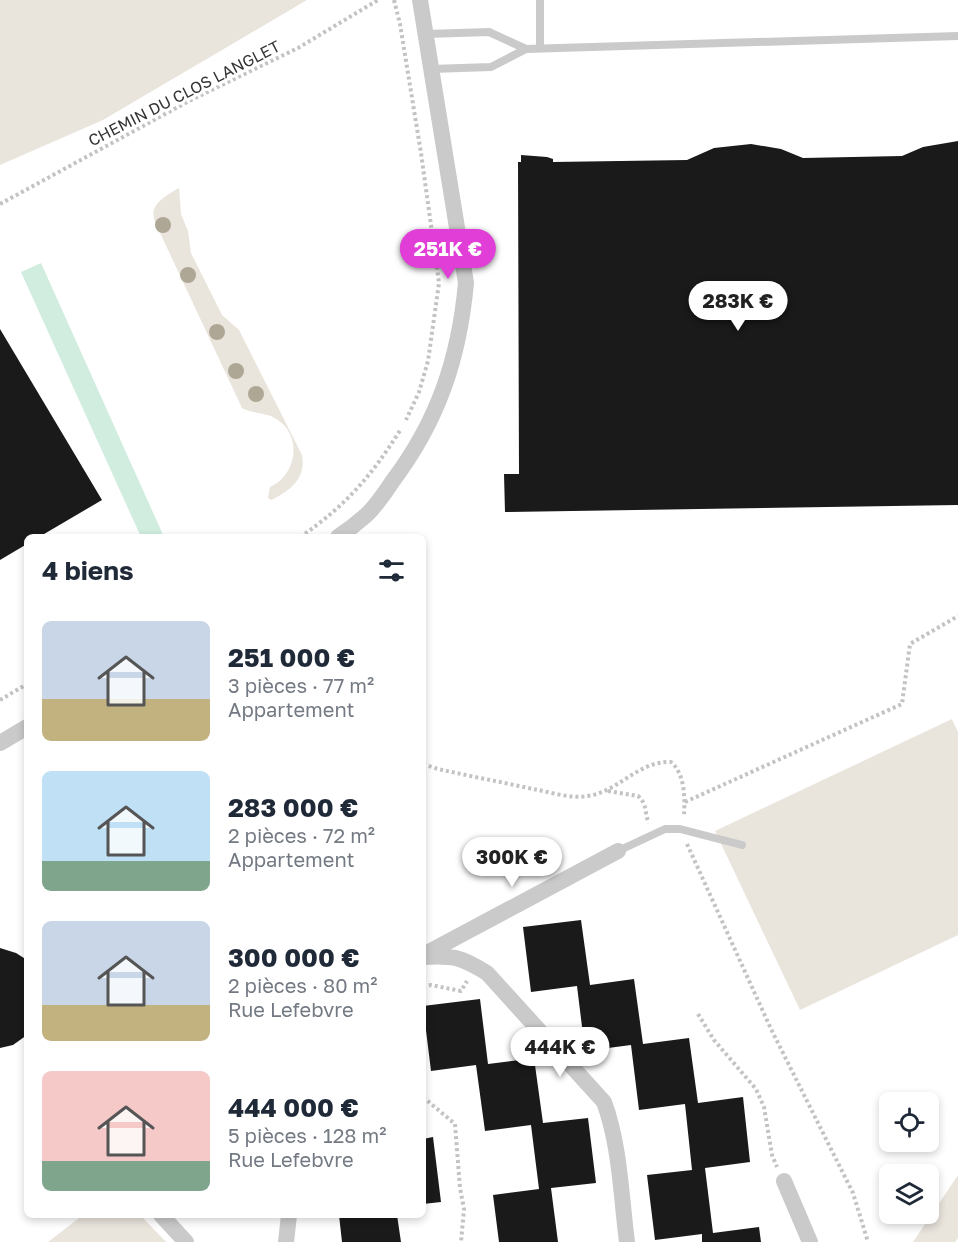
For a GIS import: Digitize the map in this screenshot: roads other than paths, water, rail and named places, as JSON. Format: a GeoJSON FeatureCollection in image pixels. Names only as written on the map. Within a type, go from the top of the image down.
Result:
{"type":"FeatureCollection","features":[{"type":"Feature","properties":{"kind":"street"},"geometry":{"type":"LineString","coordinates":[[342,534],[365,516],[414,452],[443,393],[462,321],[466,284],[420,0]]}},
{"type":"Feature","properties":{"kind":"street"},"geometry":{"type":"LineString","coordinates":[[0,743],[24,729]]}},
{"type":"Feature","properties":{"kind":"street"},"geometry":{"type":"LineString","coordinates":[[426,954],[618,851]]}},
{"type":"Feature","properties":{"kind":"street"},"geometry":{"type":"LineString","coordinates":[[426,956],[448,956],[466,960],[487,973],[604,1101],[610,1117],[616,1152],[627,1242]]}},
{"type":"Feature","properties":{"kind":"street"},"geometry":{"type":"LineString","coordinates":[[784,1181],[810,1242]]}},
{"type":"Feature","properties":{"kind":"street"},"geometry":{"type":"LineString","coordinates":[[164,1218],[186,1242]]}},
{"type":"Feature","properties":{"kind":"street"},"geometry":{"type":"LineString","coordinates":[[286,1242],[289,1218]]}},
{"type":"Feature","properties":{"kind":"lane"},"geometry":{"type":"LineString","coordinates":[[540,0],[540,48]]}},
{"type":"Feature","properties":{"kind":"lane"},"geometry":{"type":"LineString","coordinates":[[426,34],[489,32],[526,48],[958,36]]}},
{"type":"Feature","properties":{"kind":"lane"},"geometry":{"type":"LineString","coordinates":[[431,69],[492,67],[526,48]]}},
{"type":"Feature","properties":{"kind":"lane"},"geometry":{"type":"LineString","coordinates":[[618,851],[665,829],[680,829],[742,845]]}}]}
